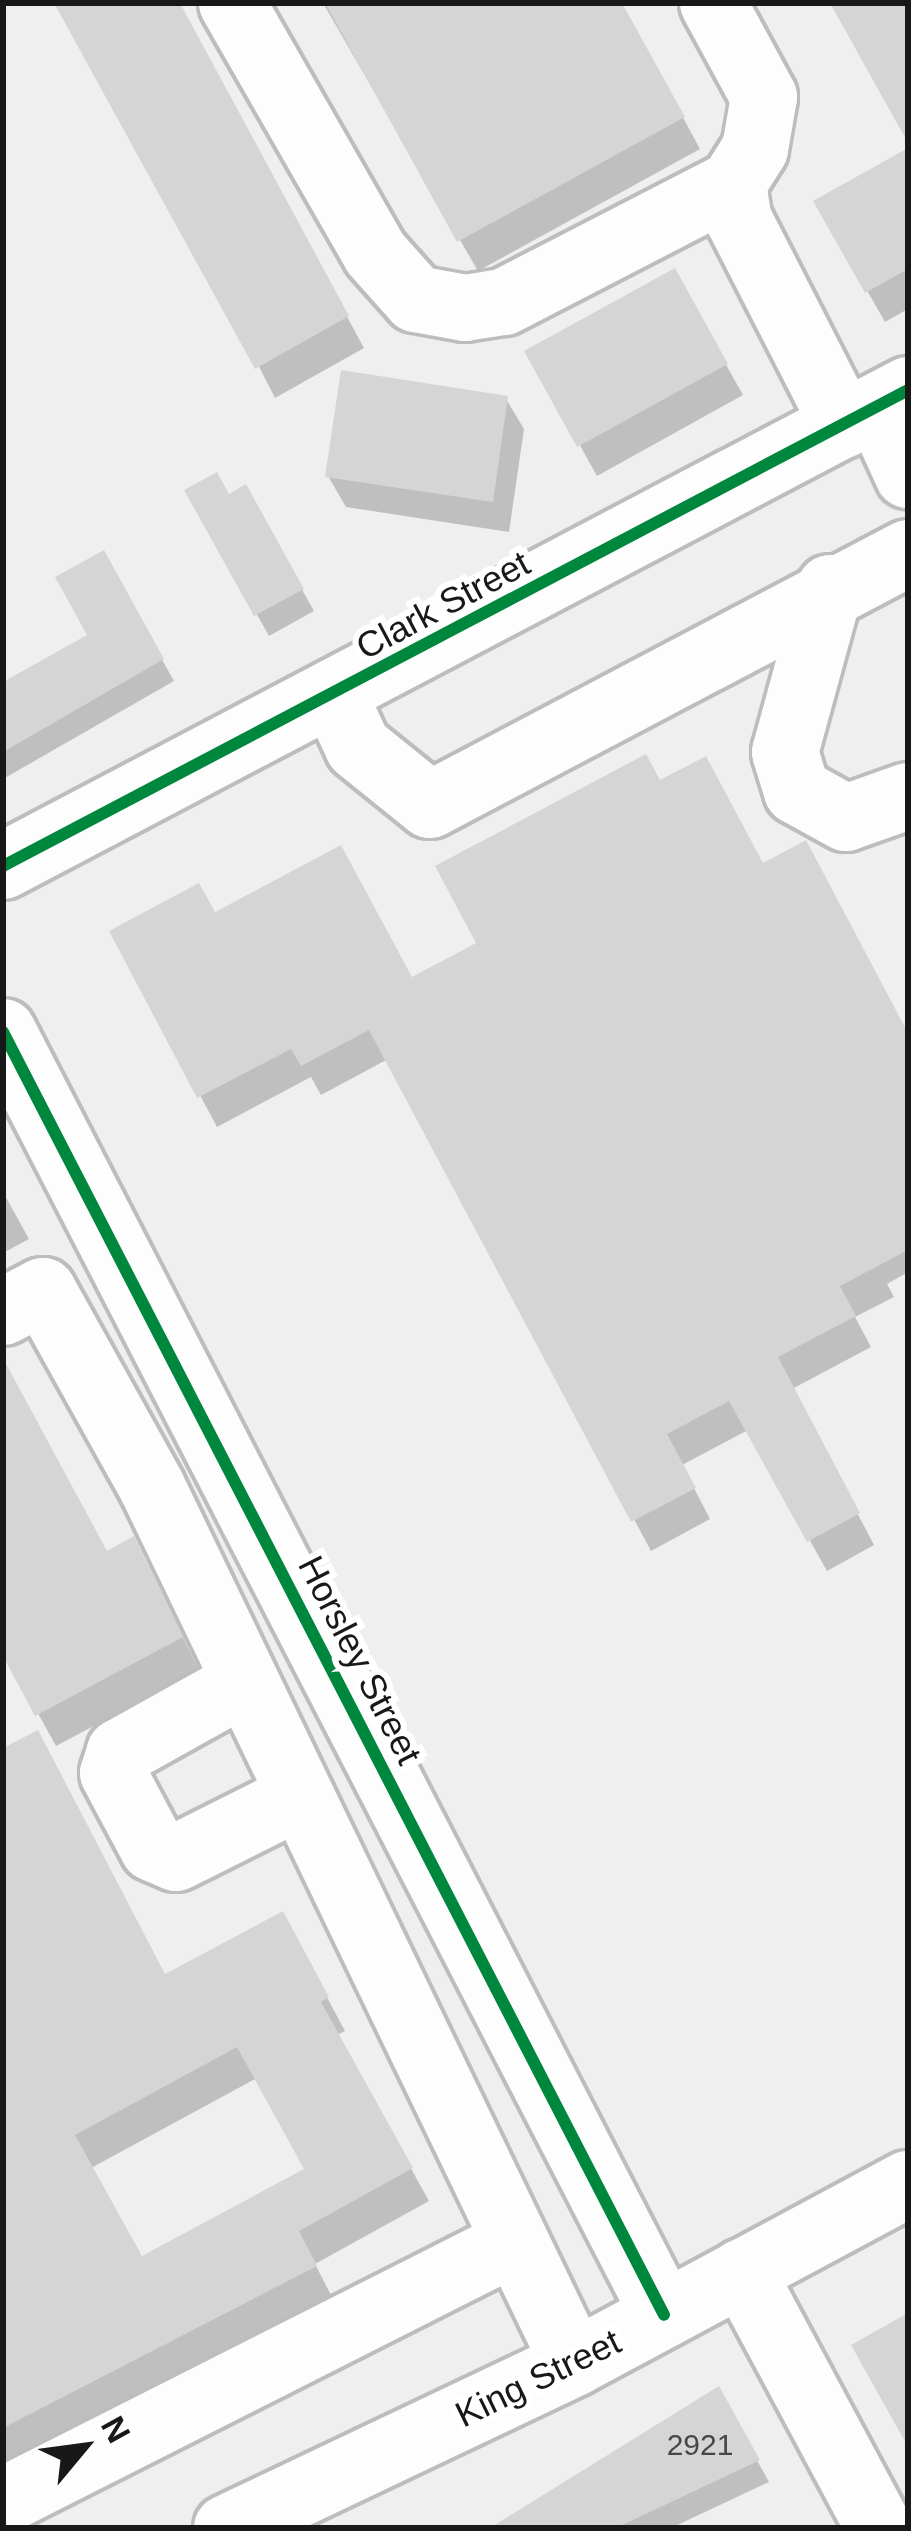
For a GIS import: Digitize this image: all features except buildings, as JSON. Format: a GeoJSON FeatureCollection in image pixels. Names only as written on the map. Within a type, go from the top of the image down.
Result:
{"type":"FeatureCollection","features":[{"type":"Feature","properties":{"kind":"street"},"geometry":{"type":"LineString","coordinates":[[232,3],[375,254],[416,299],[465,308],[504,302],[733,184],[755,149],[764,97],[712,3]]}},
{"type":"Feature","properties":{"kind":"street"},"geometry":{"type":"LineString","coordinates":[[733,184],[740,220],[876,407],[908,475]]}},
{"type":"Feature","properties":{"kind":"street","name":"Clark Street"},"geometry":{"type":"LineString","coordinates":[[3,866],[876,407]]}},
{"type":"Feature","properties":{"kind":"street"},"geometry":{"type":"LineString","coordinates":[[334,695],[358,747],[430,805],[830,588],[908,553]]}},
{"type":"Feature","properties":{"kind":"street"},"geometry":{"type":"LineString","coordinates":[[830,588],[784,752],[797,791],[846,818],[908,796]]}},
{"type":"Feature","properties":{"kind":"street","name":"Horsley Street"},"geometry":{"type":"LineString","coordinates":[[3,1032],[664,2315]]}},
{"type":"Feature","properties":{"kind":"street"},"geometry":{"type":"LineString","coordinates":[[3,1312],[43,1291],[152,1487],[242,1684],[574,2363]]}},
{"type":"Feature","properties":{"kind":"street"},"geometry":{"type":"LineString","coordinates":[[242,1684],[120,1752],[113,1773],[153,1848],[176,1858],[298,1797]]}},
{"type":"Feature","properties":{"kind":"street","name":"King Street"},"geometry":{"type":"LineString","coordinates":[[226,2528],[574,2363],[908,2183]]}},
{"type":"Feature","properties":{"kind":"street"},"geometry":{"type":"LineString","coordinates":[[3,2501],[515,2242]]}},
{"type":"Feature","properties":{"kind":"street"},"geometry":{"type":"LineString","coordinates":[[742,2272],[879,2528]]}},
{"type":"Feature","properties":{"kind":"cycle path"},"geometry":{"type":"LineString","coordinates":[[3,866],[908,390]]}},
{"type":"Feature","properties":{"kind":"cycle path"},"geometry":{"type":"LineString","coordinates":[[3,1032],[664,2315]]}}]}
